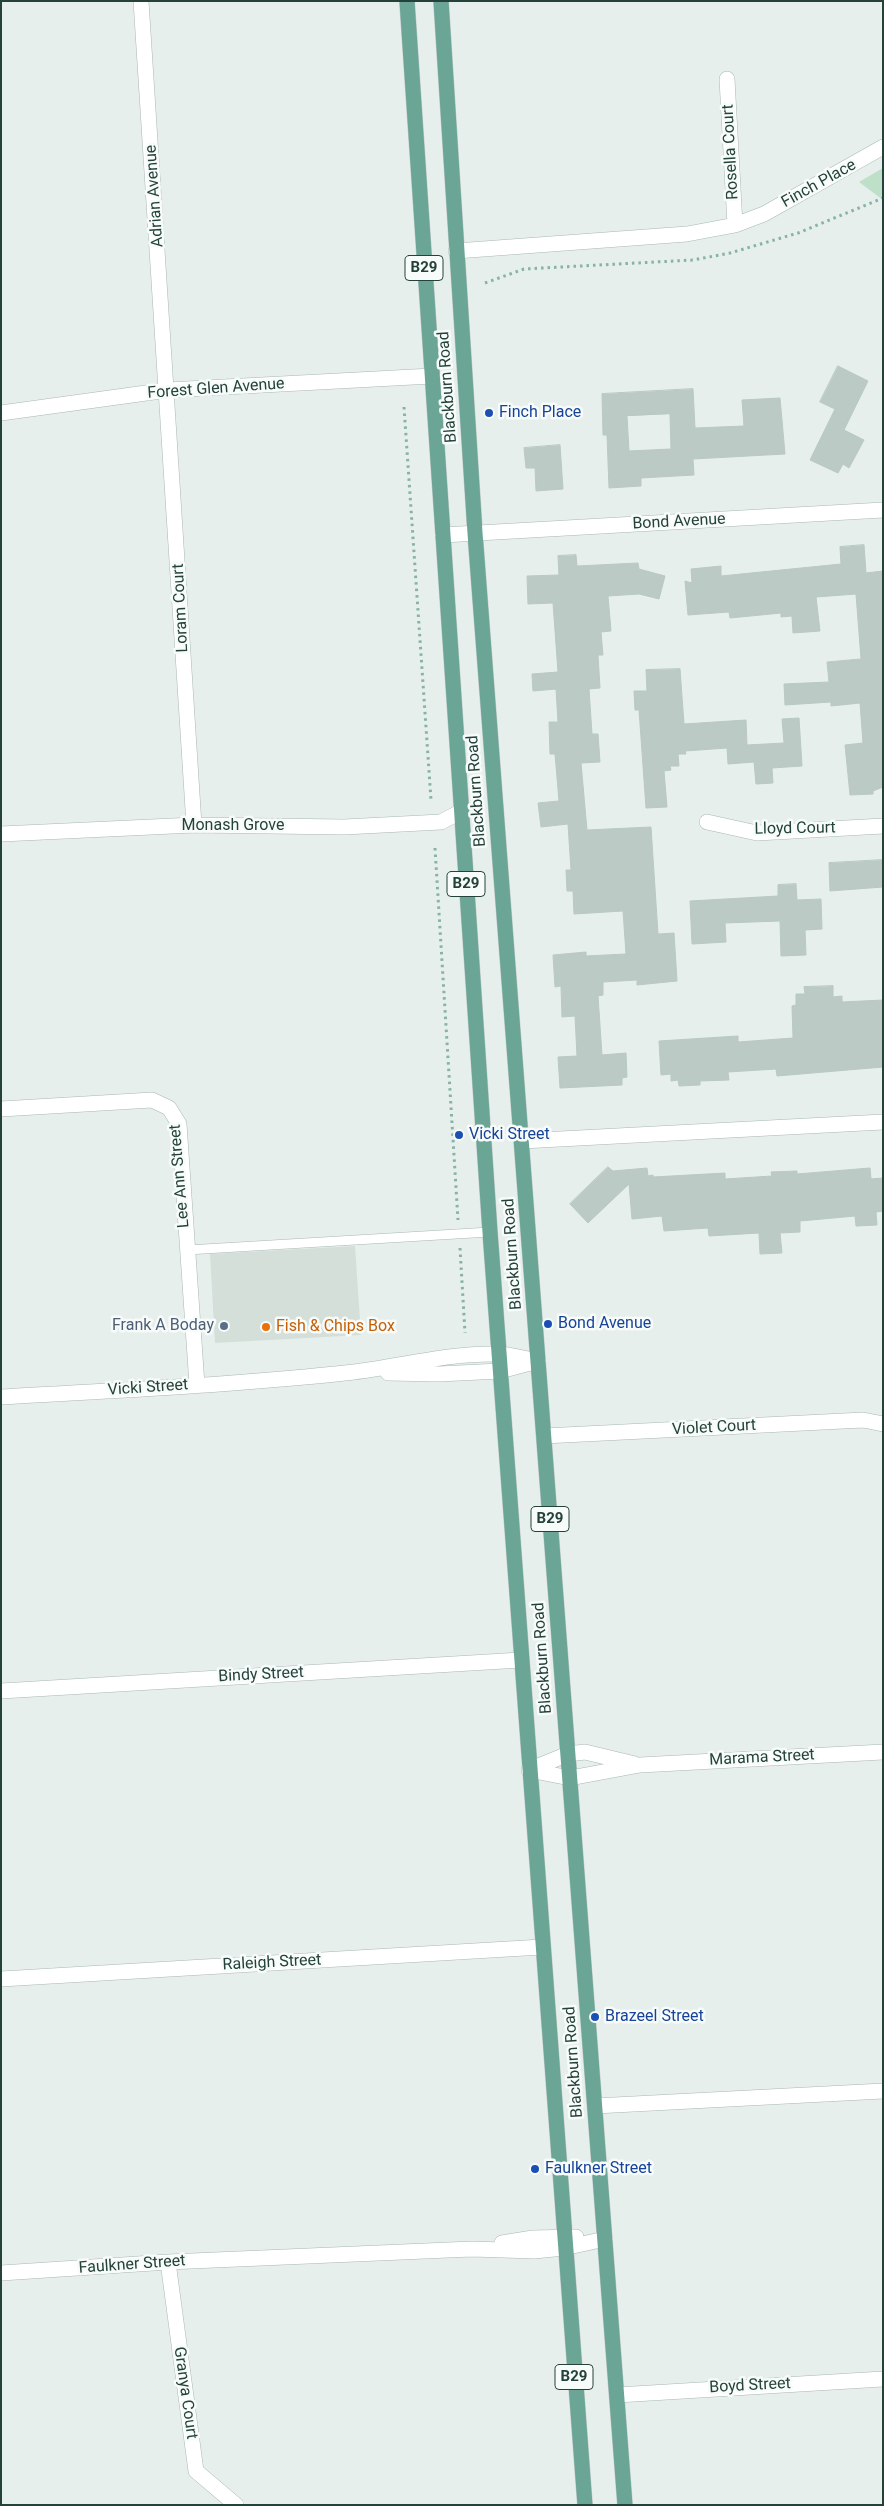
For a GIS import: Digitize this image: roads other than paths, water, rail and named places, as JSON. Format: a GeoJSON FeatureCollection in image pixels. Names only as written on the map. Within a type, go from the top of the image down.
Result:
{"type":"FeatureCollection","features":[{"type":"Feature","properties":{"kind":"main road","name":"Blackburn Road"},"geometry":{"type":"LineString","coordinates":[[407,1],[498,1354],[585,2505]]}},
{"type":"Feature","properties":{"kind":"main road","name":"Blackburn Road"},"geometry":{"type":"LineString","coordinates":[[441,1],[475,533],[625,2505]]}},
{"type":"Feature","properties":{"kind":"street","name":"Adrian Avenue"},"geometry":{"type":"LineString","coordinates":[[142,1],[168,390]]}},
{"type":"Feature","properties":{"kind":"street","name":"Rosella Court"},"geometry":{"type":"LineString","coordinates":[[727,79],[735,225]]}},
{"type":"Feature","properties":{"kind":"street","name":"Finch Place"},"geometry":{"type":"LineString","coordinates":[[456,250],[687,234],[735,225],[764,214],[883,147]]}},
{"type":"Feature","properties":{"kind":"street","name":"Forest Glen Avenue"},"geometry":{"type":"LineString","coordinates":[[1,413],[168,390],[432,376]]}},
{"type":"Feature","properties":{"kind":"street","name":"Loram Court"},"geometry":{"type":"LineString","coordinates":[[168,390],[194,825]]}},
{"type":"Feature","properties":{"kind":"street","name":"Bond Avenue"},"geometry":{"type":"LineString","coordinates":[[443,535],[883,510]]}},
{"type":"Feature","properties":{"kind":"street","name":"Monash Grove"},"geometry":{"type":"LineString","coordinates":[[1,834],[194,825],[344,826],[441,822],[462,811]]}},
{"type":"Feature","properties":{"kind":"street","name":"Lloyd Court"},"geometry":{"type":"LineString","coordinates":[[708,822],[757,832],[883,826]]}},
{"type":"Feature","properties":{"kind":"street","name":"Lee Ann Street"},"geometry":{"type":"LineString","coordinates":[[1,1109],[152,1100],[169,1108],[179,1124],[197,1385]]}},
{"type":"Feature","properties":{"kind":"street"},"geometry":{"type":"LineString","coordinates":[[522,1141],[883,1122]]}},
{"type":"Feature","properties":{"kind":"street","name":"Vicki Street"},"geometry":{"type":"LineString","coordinates":[[1,1397],[197,1385],[355,1372],[439,1358],[498,1354],[538,1361]]}},
{"type":"Feature","properties":{"kind":"street","name":"Vicki Street"},"geometry":{"type":"LineString","coordinates":[[355,1372],[439,1374],[500,1372],[538,1361]]}},
{"type":"Feature","properties":{"kind":"street","name":"Violet Court"},"geometry":{"type":"LineString","coordinates":[[544,1436],[863,1420],[883,1424]]}},
{"type":"Feature","properties":{"kind":"street","name":"Bindy Street"},"geometry":{"type":"LineString","coordinates":[[1,1691],[521,1660]]}},
{"type":"Feature","properties":{"kind":"street","name":"Marama Street"},"geometry":{"type":"LineString","coordinates":[[568,1754],[585,1752],[640,1765]]}},
{"type":"Feature","properties":{"kind":"street","name":"Marama Street"},"geometry":{"type":"LineString","coordinates":[[570,1778],[640,1765],[883,1752]]}},
{"type":"Feature","properties":{"kind":"street"},"geometry":{"type":"LineString","coordinates":[[529,1770],[568,1754]]}},
{"type":"Feature","properties":{"kind":"street"},"geometry":{"type":"LineString","coordinates":[[529,1770],[570,1778]]}},
{"type":"Feature","properties":{"kind":"street","name":"Raleigh Street"},"geometry":{"type":"LineString","coordinates":[[1,1979],[542,1947]]}},
{"type":"Feature","properties":{"kind":"street"},"geometry":{"type":"LineString","coordinates":[[595,2106],[883,2091]]}},
{"type":"Feature","properties":{"kind":"street","name":"Faulkner Street"},"geometry":{"type":"LineString","coordinates":[[1,2273],[168,2262],[472,2248],[534,2251],[564,2242],[605,2239]]}},
{"type":"Feature","properties":{"kind":"street","name":"Granya Court"},"geometry":{"type":"LineString","coordinates":[[168,2262],[196,2472],[236,2505]]}},
{"type":"Feature","properties":{"kind":"street","name":"Boyd Street"},"geometry":{"type":"LineString","coordinates":[[617,2395],[883,2379]]}},
{"type":"Feature","properties":{"kind":"lane"},"geometry":{"type":"LineString","coordinates":[[187,1250],[490,1232]]}},
{"type":"Feature","properties":{"kind":"place","name":"Finch Place"},"geometry":{"type":"Point","coordinates":[489,413]}},
{"type":"Feature","properties":{"kind":"place","name":"Vicki Street"},"geometry":{"type":"Point","coordinates":[459,1135]}},
{"type":"Feature","properties":{"kind":"place","name":"Bond Avenue"},"geometry":{"type":"Point","coordinates":[548,1324]}},
{"type":"Feature","properties":{"kind":"place","name":"Frank A Boday"},"geometry":{"type":"Point","coordinates":[224,1326]}},
{"type":"Feature","properties":{"kind":"place","name":"Fish & Chips Box"},"geometry":{"type":"Point","coordinates":[266,1327]}},
{"type":"Feature","properties":{"kind":"place","name":"Brazeel Street"},"geometry":{"type":"Point","coordinates":[595,2017]}},
{"type":"Feature","properties":{"kind":"place","name":"Faulkner Street"},"geometry":{"type":"Point","coordinates":[535,2169]}}]}
